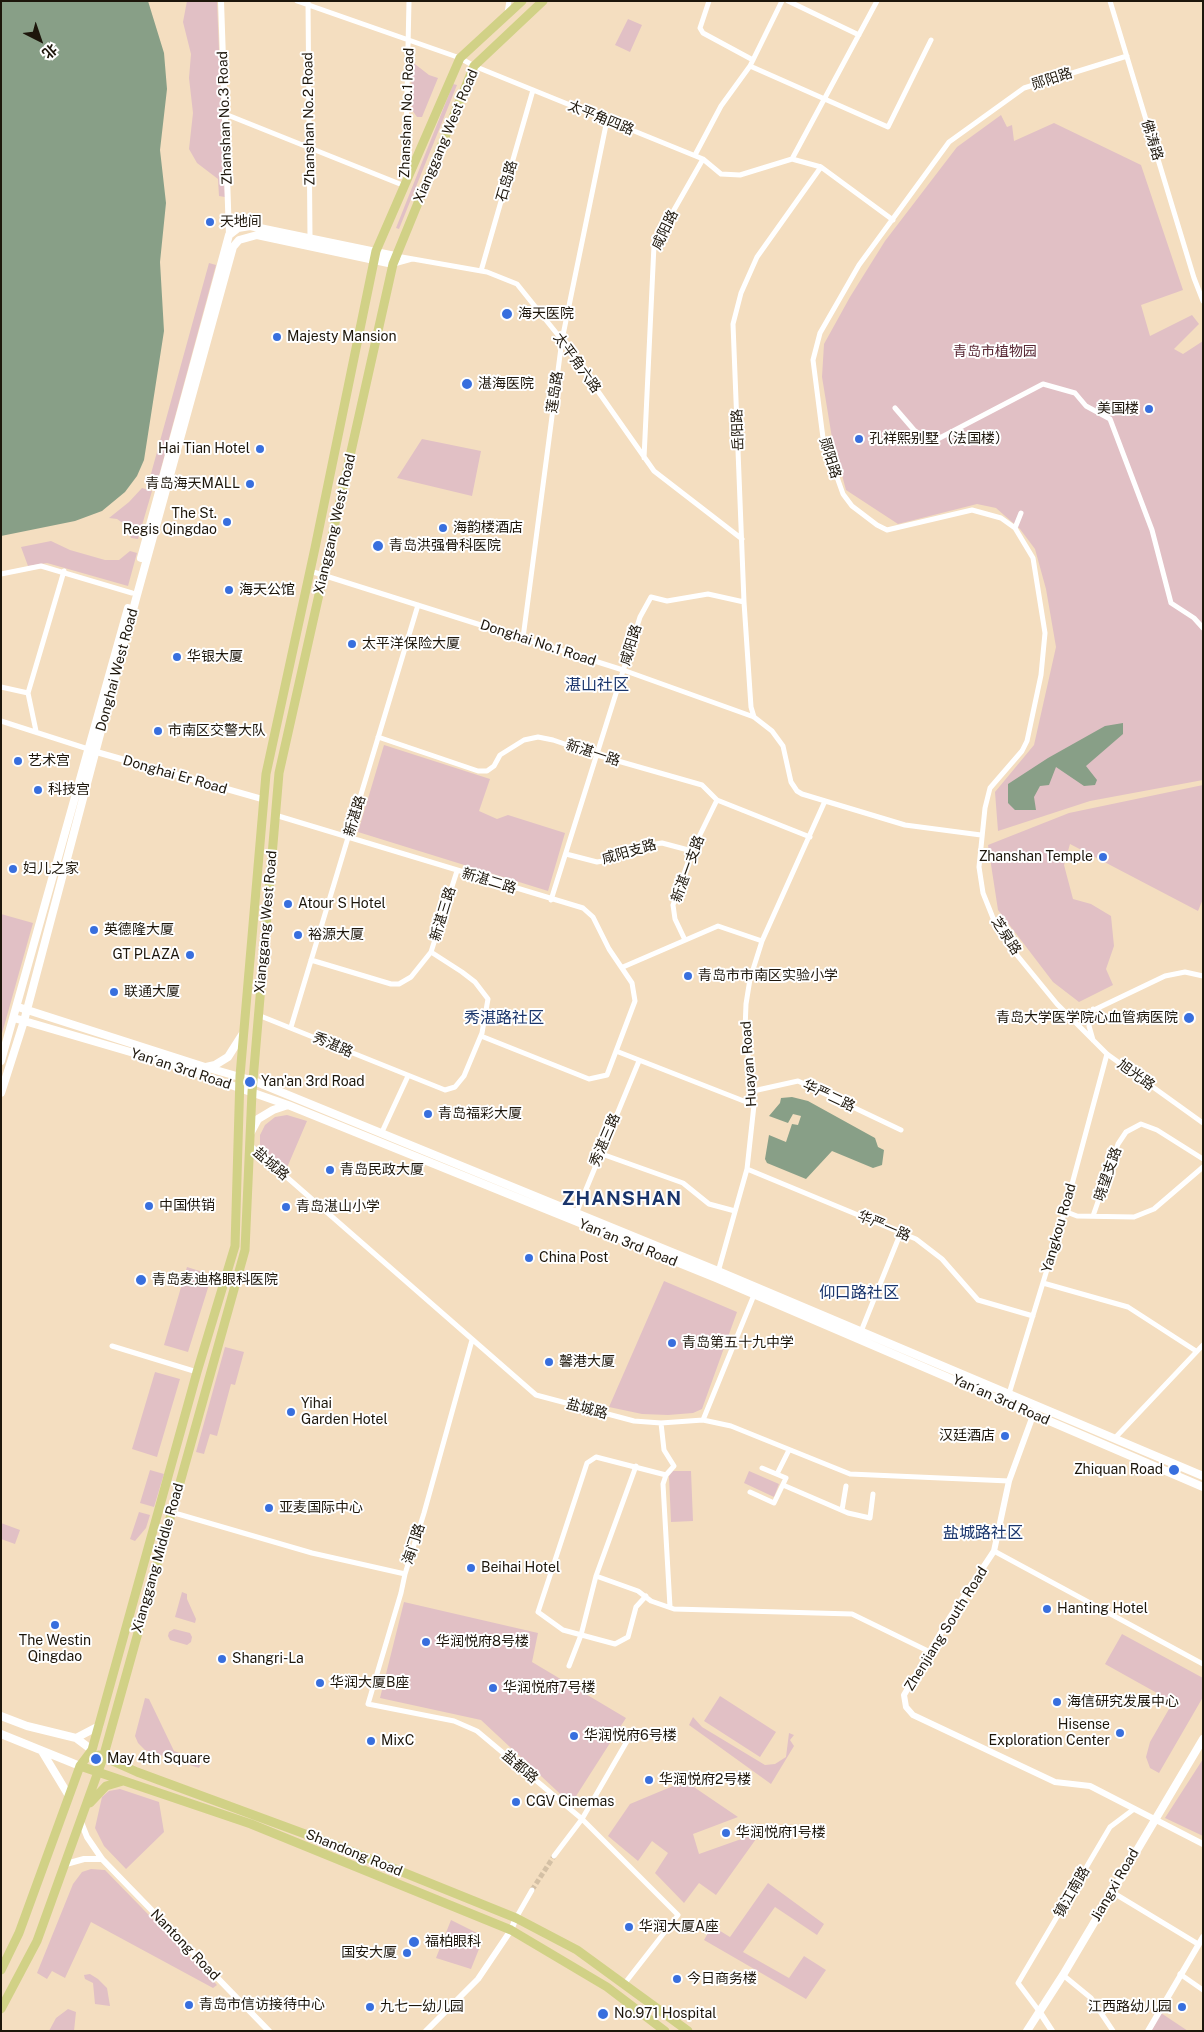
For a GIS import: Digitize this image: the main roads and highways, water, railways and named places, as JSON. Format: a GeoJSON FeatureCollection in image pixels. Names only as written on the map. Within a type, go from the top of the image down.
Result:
{"type":"FeatureCollection","features":[{"type":"Feature","properties":{"kind":"main road","name":"Xianggang West Road"},"geometry":{"type":"LineString","coordinates":[[239,1087],[262,799],[266,774],[375,255],[460,58],[522,1]]}},
{"type":"Feature","properties":{"kind":"main road","name":"Xianggang West Road"},"geometry":{"type":"LineString","coordinates":[[252,1092],[279,773],[394,260],[474,66],[543,1]]}},
{"type":"Feature","properties":{"kind":"main road","name":"Donghai West Road"},"geometry":{"type":"LineString","coordinates":[[1,1093],[24,1021],[132,593],[229,235],[238,228],[250,226],[310,238],[375,255]]}},
{"type":"Feature","properties":{"kind":"main road","name":"Donghai West Road"},"geometry":{"type":"LineString","coordinates":[[1,1061],[92,751],[233,247],[239,240],[257,235],[375,255]]}},
{"type":"Feature","properties":{"kind":"main road"},"geometry":{"type":"LineString","coordinates":[[375,255],[394,260]]}},
{"type":"Feature","properties":{"kind":"main road","name":"Yan´an 3rd Road"},"geometry":{"type":"LineString","coordinates":[[18,1007],[254,1081],[576,1213],[1008,1398],[1037,1406],[1203,1476]]}},
{"type":"Feature","properties":{"kind":"main road","name":"Yan´an 3rd Road"},"geometry":{"type":"LineString","coordinates":[[14,1018],[168,1063],[288,1105],[573,1221],[717,1275],[754,1295],[860,1336]]}},
{"type":"Feature","properties":{"kind":"main road"},"geometry":{"type":"LineString","coordinates":[[205,1067],[215,1065],[228,1057],[242,1035]]}},
{"type":"Feature","properties":{"kind":"main road","name":"Xianggang Middle Road"},"geometry":{"type":"LineString","coordinates":[[1,1970],[19,1933],[80,1766],[92,1750],[197,1372],[235,1246],[239,1087]]}},
{"type":"Feature","properties":{"kind":"main road","name":"Xianggang Middle Road"},"geometry":{"type":"LineString","coordinates":[[1,2009],[37,1941],[104,1758],[245,1250],[252,1092]]}},
{"type":"Feature","properties":{"kind":"main road"},"geometry":{"type":"LineString","coordinates":[[250,1132],[258,1119],[273,1110],[288,1105]]}},
{"type":"Feature","properties":{"kind":"main road","name":"Yan´an 3rd Road"},"geometry":{"type":"LineString","coordinates":[[1008,1398],[1034,1414],[1203,1487]]}},
{"type":"Feature","properties":{"kind":"main road","name":"Shandong Road"},"geometry":{"type":"LineString","coordinates":[[1,1716],[27,1726],[76,1738],[104,1758],[343,1848],[516,1918],[577,1950],[625,1983],[688,2031]]}},
{"type":"Feature","properties":{"kind":"main road"},"geometry":{"type":"LineString","coordinates":[[76,1738],[99,1726]]}},
{"type":"Feature","properties":{"kind":"main road","name":"Shandong Road"},"geometry":{"type":"LineString","coordinates":[[1,1734],[43,1753],[251,1824],[511,1930],[600,1982],[664,2031]]}},
{"type":"Feature","properties":{"kind":"main road","name":"Jiangxi Road"},"geometry":{"type":"LineString","coordinates":[[1027,2031],[1063,1975],[1203,1739]]}},
{"type":"Feature","properties":{"kind":"main road"},"geometry":{"type":"LineString","coordinates":[[43,1753],[69,1796]]}},
{"type":"Feature","properties":{"kind":"main road"},"geometry":{"type":"LineString","coordinates":[[88,1804],[106,1786],[123,1781]]}},
{"type":"Feature","properties":{"kind":"tunnel"},"geometry":{"type":"LineString","coordinates":[[532,1890],[554,1856]]}},
{"type":"Feature","properties":{"kind":"place","name":"天地间"},"geometry":{"type":"Point","coordinates":[210,222]}},
{"type":"Feature","properties":{"kind":"place","name":"海天医院"},"geometry":{"type":"Point","coordinates":[507,314]}},
{"type":"Feature","properties":{"kind":"place","name":"Majesty Mansion"},"geometry":{"type":"Point","coordinates":[277,337]}},
{"type":"Feature","properties":{"kind":"place","name":"湛海医院"},"geometry":{"type":"Point","coordinates":[467,384]}},
{"type":"Feature","properties":{"kind":"place","name":"美国楼"},"geometry":{"type":"Point","coordinates":[1149,409]}},
{"type":"Feature","properties":{"kind":"place","name":"孔祥熙别墅（法国楼）"},"geometry":{"type":"Point","coordinates":[859,439]}},
{"type":"Feature","properties":{"kind":"place","name":"Hai Tian Hotel"},"geometry":{"type":"Point","coordinates":[260,449]}},
{"type":"Feature","properties":{"kind":"place","name":"青岛海天MALL"},"geometry":{"type":"Point","coordinates":[250,484]}},
{"type":"Feature","properties":{"kind":"place","name":"The St. Regis Qingdao"},"geometry":{"type":"Point","coordinates":[227,522]}},
{"type":"Feature","properties":{"kind":"place","name":"海韵楼酒店"},"geometry":{"type":"Point","coordinates":[443,528]}},
{"type":"Feature","properties":{"kind":"place","name":"青岛洪强骨科医院"},"geometry":{"type":"Point","coordinates":[378,546]}},
{"type":"Feature","properties":{"kind":"place","name":"海天公馆"},"geometry":{"type":"Point","coordinates":[229,590]}},
{"type":"Feature","properties":{"kind":"place","name":"太平洋保险大厦"},"geometry":{"type":"Point","coordinates":[352,644]}},
{"type":"Feature","properties":{"kind":"place","name":"华银大厦"},"geometry":{"type":"Point","coordinates":[177,657]}},
{"type":"Feature","properties":{"kind":"place","name":"市南区交警大队"},"geometry":{"type":"Point","coordinates":[158,731]}},
{"type":"Feature","properties":{"kind":"place","name":"艺术宫"},"geometry":{"type":"Point","coordinates":[18,761]}},
{"type":"Feature","properties":{"kind":"place","name":"科技宫"},"geometry":{"type":"Point","coordinates":[38,790]}},
{"type":"Feature","properties":{"kind":"place","name":"Zhanshan Temple"},"geometry":{"type":"Point","coordinates":[1103,857]}},
{"type":"Feature","properties":{"kind":"place","name":"妇儿之家"},"geometry":{"type":"Point","coordinates":[13,869]}},
{"type":"Feature","properties":{"kind":"place","name":"Atour S Hotel"},"geometry":{"type":"Point","coordinates":[288,904]}},
{"type":"Feature","properties":{"kind":"place","name":"英德隆大厦"},"geometry":{"type":"Point","coordinates":[94,930]}},
{"type":"Feature","properties":{"kind":"place","name":"裕源大厦"},"geometry":{"type":"Point","coordinates":[298,935]}},
{"type":"Feature","properties":{"kind":"place","name":"GT PLAZA"},"geometry":{"type":"Point","coordinates":[190,955]}},
{"type":"Feature","properties":{"kind":"place","name":"青岛市市南区实验小学"},"geometry":{"type":"Point","coordinates":[688,976]}},
{"type":"Feature","properties":{"kind":"place","name":"联通大厦"},"geometry":{"type":"Point","coordinates":[114,992]}},
{"type":"Feature","properties":{"kind":"place","name":"青岛大学医学院心血管病医院"},"geometry":{"type":"Point","coordinates":[1189,1018]}},
{"type":"Feature","properties":{"kind":"place","name":"Yan'an 3rd Road"},"geometry":{"type":"Point","coordinates":[250,1082]}},
{"type":"Feature","properties":{"kind":"place","name":"青岛福彩大厦"},"geometry":{"type":"Point","coordinates":[428,1114]}},
{"type":"Feature","properties":{"kind":"place","name":"青岛民政大厦"},"geometry":{"type":"Point","coordinates":[330,1170]}},
{"type":"Feature","properties":{"kind":"place","name":"中国供销"},"geometry":{"type":"Point","coordinates":[149,1206]}},
{"type":"Feature","properties":{"kind":"place","name":"青岛湛山小学"},"geometry":{"type":"Point","coordinates":[286,1207]}},
{"type":"Feature","properties":{"kind":"place","name":"China Post"},"geometry":{"type":"Point","coordinates":[529,1258]}},
{"type":"Feature","properties":{"kind":"place","name":"青岛麦迪格眼科医院"},"geometry":{"type":"Point","coordinates":[141,1280]}},
{"type":"Feature","properties":{"kind":"place","name":"青岛第五十九中学"},"geometry":{"type":"Point","coordinates":[672,1343]}},
{"type":"Feature","properties":{"kind":"place","name":"馨港大厦"},"geometry":{"type":"Point","coordinates":[549,1362]}},
{"type":"Feature","properties":{"kind":"place","name":"Yihai Garden Hotel"},"geometry":{"type":"Point","coordinates":[291,1412]}},
{"type":"Feature","properties":{"kind":"place","name":"汉廷酒店"},"geometry":{"type":"Point","coordinates":[1005,1436]}},
{"type":"Feature","properties":{"kind":"place","name":"Zhiquan Road"},"geometry":{"type":"Point","coordinates":[1174,1470]}},
{"type":"Feature","properties":{"kind":"place","name":"亚麦国际中心"},"geometry":{"type":"Point","coordinates":[269,1508]}},
{"type":"Feature","properties":{"kind":"place","name":"Beihai Hotel"},"geometry":{"type":"Point","coordinates":[471,1568]}},
{"type":"Feature","properties":{"kind":"place","name":"Hanting Hotel"},"geometry":{"type":"Point","coordinates":[1047,1609]}},
{"type":"Feature","properties":{"kind":"place","name":"The Westin Qingdao"},"geometry":{"type":"Point","coordinates":[55,1625]}},
{"type":"Feature","properties":{"kind":"place","name":"华润悦府8号楼"},"geometry":{"type":"Point","coordinates":[426,1642]}},
{"type":"Feature","properties":{"kind":"place","name":"Shangri-La"},"geometry":{"type":"Point","coordinates":[222,1659]}},
{"type":"Feature","properties":{"kind":"place","name":"华润大厦B座"},"geometry":{"type":"Point","coordinates":[320,1683]}},
{"type":"Feature","properties":{"kind":"place","name":"华润悦府7号楼"},"geometry":{"type":"Point","coordinates":[493,1688]}},
{"type":"Feature","properties":{"kind":"place","name":"海信研究发展中心"},"geometry":{"type":"Point","coordinates":[1057,1702]}},
{"type":"Feature","properties":{"kind":"place","name":"Hisense Exploration Center"},"geometry":{"type":"Point","coordinates":[1120,1733]}},
{"type":"Feature","properties":{"kind":"place","name":"华润悦府6号楼"},"geometry":{"type":"Point","coordinates":[574,1736]}},
{"type":"Feature","properties":{"kind":"place","name":"MixC"},"geometry":{"type":"Point","coordinates":[371,1741]}},
{"type":"Feature","properties":{"kind":"place","name":"May 4th Square"},"geometry":{"type":"Point","coordinates":[96,1759]}},
{"type":"Feature","properties":{"kind":"place","name":"华润悦府2号楼"},"geometry":{"type":"Point","coordinates":[649,1780]}},
{"type":"Feature","properties":{"kind":"place","name":"CGV Cinemas"},"geometry":{"type":"Point","coordinates":[516,1802]}},
{"type":"Feature","properties":{"kind":"place","name":"华润悦府1号楼"},"geometry":{"type":"Point","coordinates":[726,1833]}},
{"type":"Feature","properties":{"kind":"place","name":"华润大厦A座"},"geometry":{"type":"Point","coordinates":[629,1927]}},
{"type":"Feature","properties":{"kind":"place","name":"福柏眼科"},"geometry":{"type":"Point","coordinates":[414,1942]}},
{"type":"Feature","properties":{"kind":"place","name":"国安大厦"},"geometry":{"type":"Point","coordinates":[407,1953]}},
{"type":"Feature","properties":{"kind":"place","name":"今日商务楼"},"geometry":{"type":"Point","coordinates":[677,1979]}},
{"type":"Feature","properties":{"kind":"place","name":"青岛市信访接待中心"},"geometry":{"type":"Point","coordinates":[189,2005]}},
{"type":"Feature","properties":{"kind":"place","name":"九七一幼儿园"},"geometry":{"type":"Point","coordinates":[370,2007]}},
{"type":"Feature","properties":{"kind":"place","name":"江西路幼儿园"},"geometry":{"type":"Point","coordinates":[1182,2007]}},
{"type":"Feature","properties":{"kind":"place","name":"No.971 Hospital"},"geometry":{"type":"Point","coordinates":[603,2014]}},
{"type":"Feature","properties":{"kind":"district","name":"湛山社区"},"geometry":{"type":"Point","coordinates":[597,685]}},
{"type":"Feature","properties":{"kind":"district","name":"秀湛路社区"},"geometry":{"type":"Point","coordinates":[504,1018]}},
{"type":"Feature","properties":{"kind":"district","name":"ZHANSHAN"},"geometry":{"type":"Point","coordinates":[622,1199]}},
{"type":"Feature","properties":{"kind":"district","name":"仰口路社区"},"geometry":{"type":"Point","coordinates":[859,1293]}},
{"type":"Feature","properties":{"kind":"district","name":"盐城路社区"},"geometry":{"type":"Point","coordinates":[983,1533]}},
{"type":"Feature","properties":{"kind":"park label","name":"青岛市植物园"},"geometry":{"type":"Point","coordinates":[995,352]}}]}
